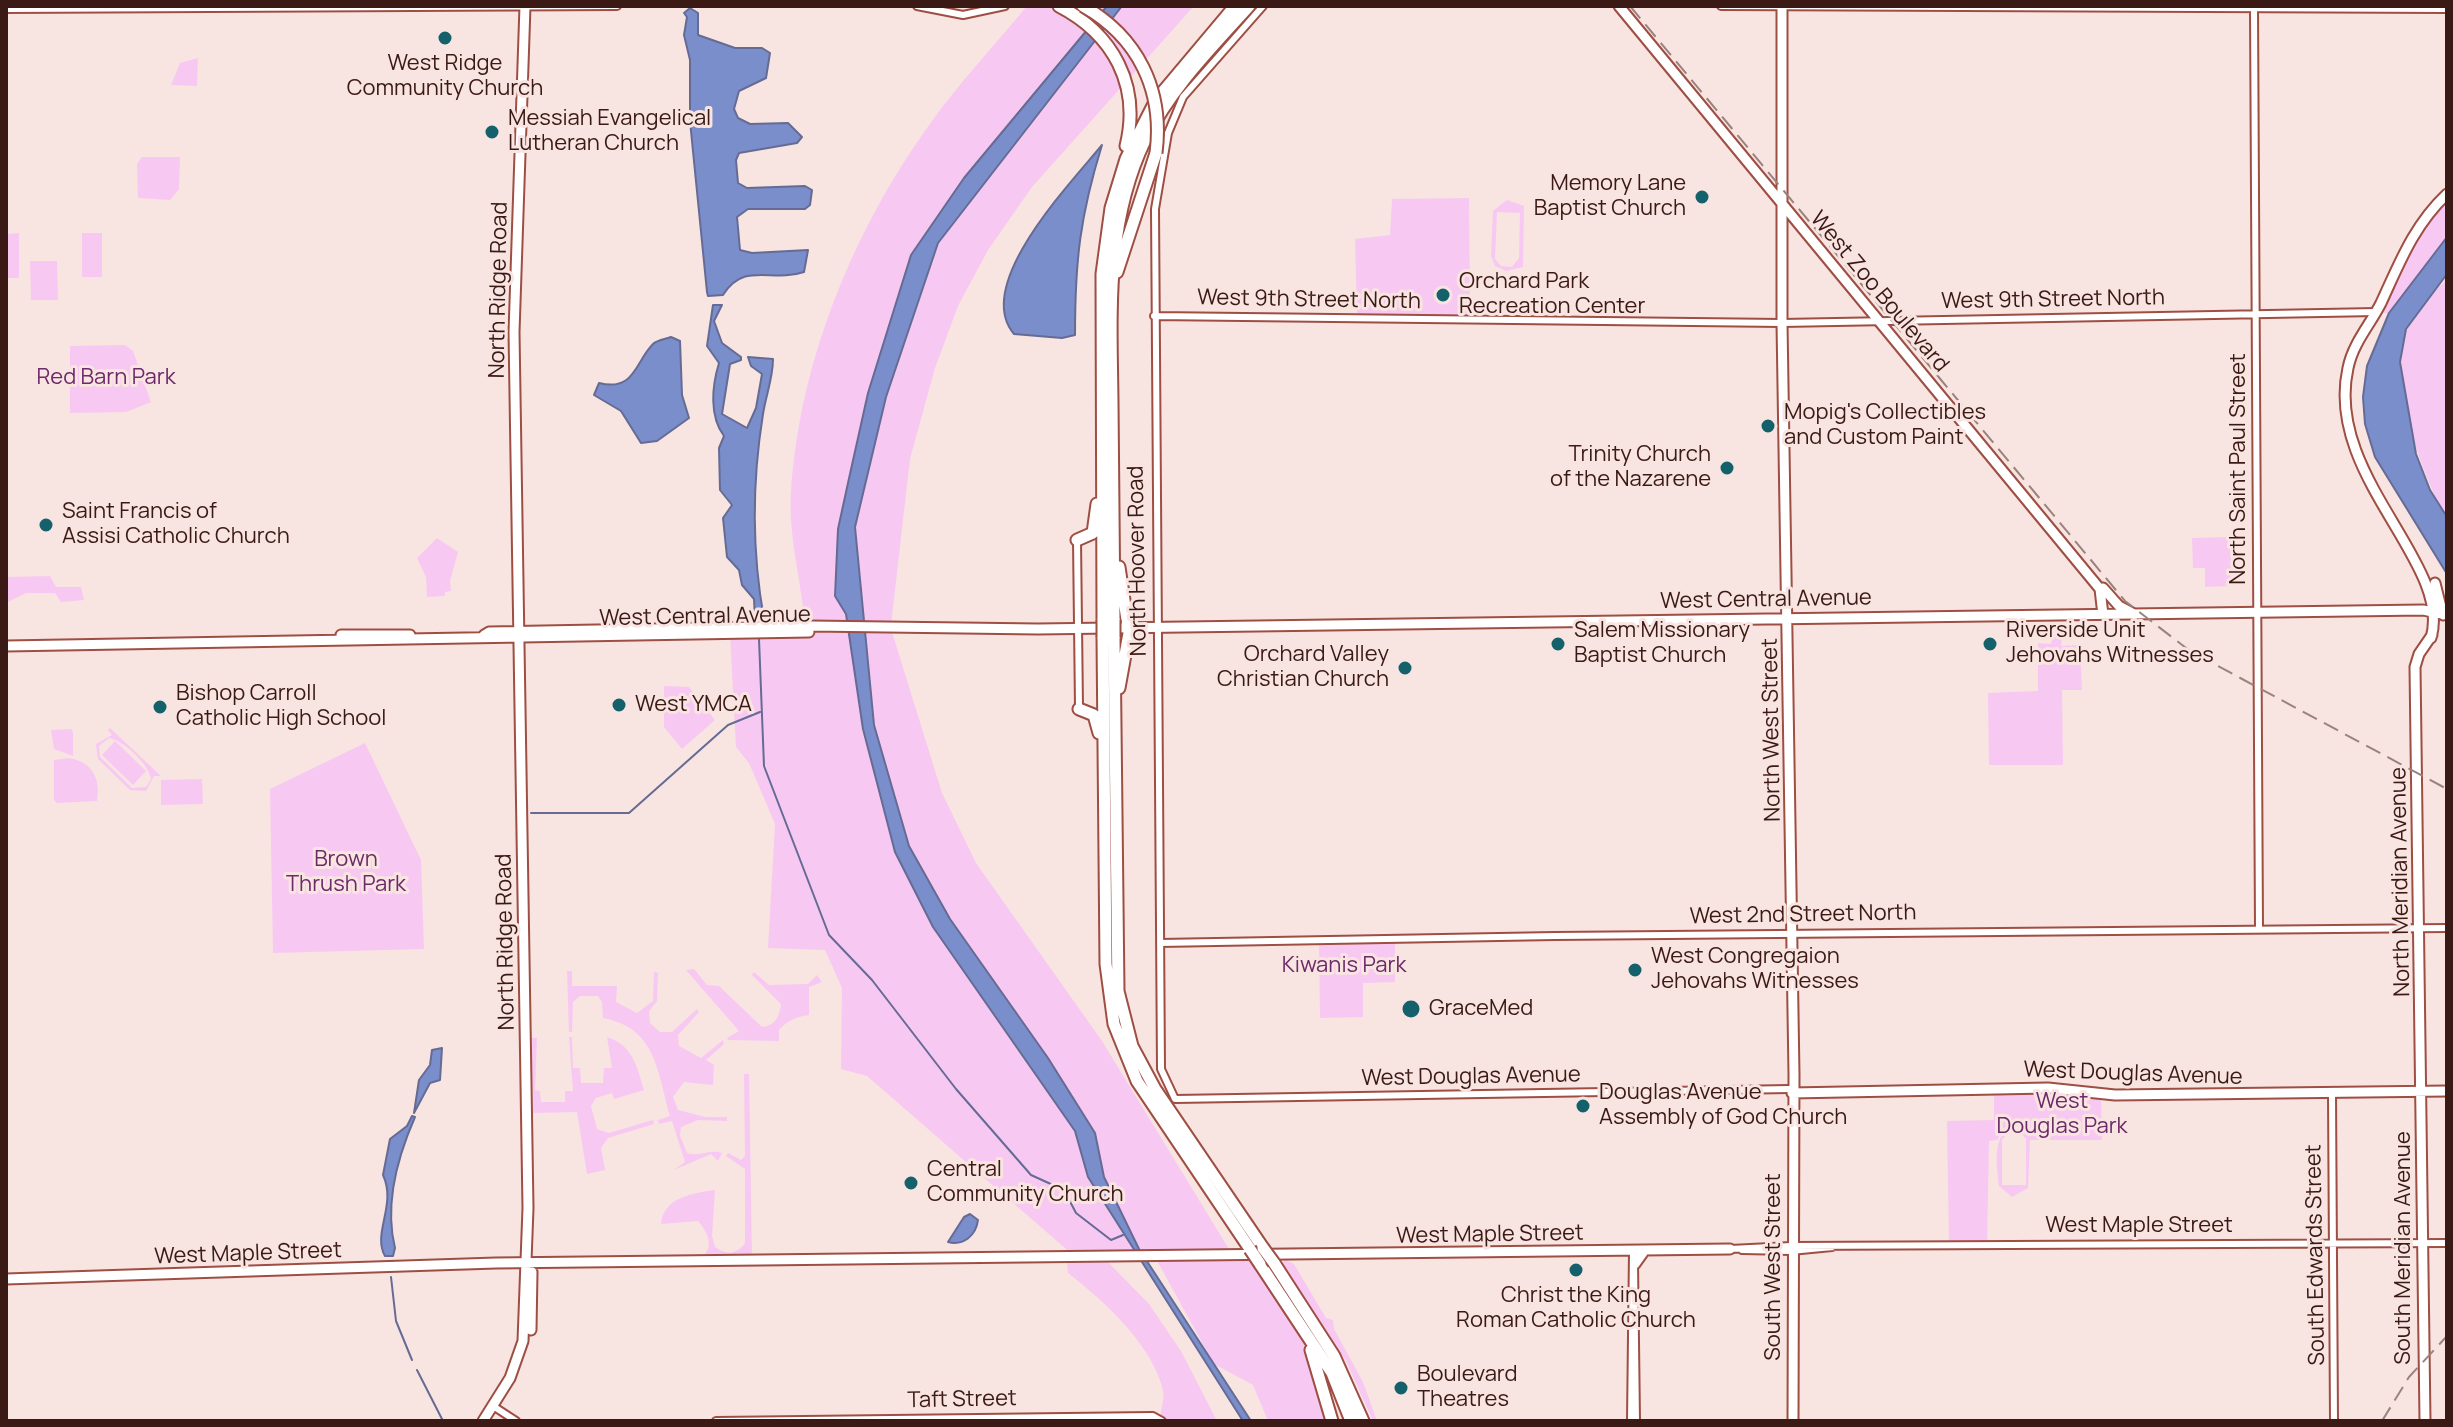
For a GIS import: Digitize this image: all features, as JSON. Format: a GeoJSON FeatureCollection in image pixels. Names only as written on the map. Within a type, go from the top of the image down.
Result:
{"type":"FeatureCollection","features":[{"type":"Feature","properties":{"kind":"highway"},"geometry":{"type":"LineString","coordinates":[[1059,6],[1085,21],[1113,51],[1128,87],[1131,113],[1107,224],[1102,274],[1108,620],[1105,781],[1107,974],[1117,1033],[1137,1081],[1254,1251],[1274,1263],[1351,1375],[1370,1421]]}},
{"type":"Feature","properties":{"kind":"highway"},"geometry":{"type":"LineString","coordinates":[[1083,6],[1111,25],[1144,66],[1157,107],[1156,153],[1127,238],[1111,304]]}},
{"type":"Feature","properties":{"kind":"highway"},"geometry":{"type":"LineString","coordinates":[[1119,178],[1142,125],[1163,90],[1235,6]]}},
{"type":"Feature","properties":{"kind":"highway"},"geometry":{"type":"LineString","coordinates":[[1108,620],[1113,525],[1111,304],[1118,221],[1140,152],[1173,94],[1249,6]]}},
{"type":"Feature","properties":{"kind":"highway"},"geometry":{"type":"LineString","coordinates":[[1077,540],[1087,538],[1094,530],[1103,444]]}},
{"type":"Feature","properties":{"kind":"highway"},"geometry":{"type":"LineString","coordinates":[[1113,525],[1129,628],[1114,716]]}},
{"type":"Feature","properties":{"kind":"highway"},"geometry":{"type":"LineString","coordinates":[[1108,637],[1114,716],[1116,948],[1123,1017],[1141,1065],[1260,1264],[1332,1373],[1351,1421]]}},
{"type":"Feature","properties":{"kind":"highway"},"geometry":{"type":"LineString","coordinates":[[1079,709],[1096,719],[1105,781]]}},
{"type":"Feature","properties":{"kind":"highway"},"geometry":{"type":"LineString","coordinates":[[1278,1290],[1313,1354],[1331,1418]]}},
{"type":"Feature","properties":{"kind":"highway"},"geometry":{"type":"LineString","coordinates":[[1313,1321],[1344,1375],[1363,1421]]}},
{"type":"Feature","properties":{"kind":"main road","name":"West Zoo Boulevard"},"geometry":{"type":"LineString","coordinates":[[1612,6],[1641,36]]}},
{"type":"Feature","properties":{"kind":"main road","name":"West Zoo Boulevard"},"geometry":{"type":"LineString","coordinates":[[1619,6],[2102,591],[2103,615]]}},
{"type":"Feature","properties":{"kind":"main road","name":"North Ridge Road"},"geometry":{"type":"LineString","coordinates":[[495,1408],[517,1377],[526,1342],[528,1209],[520,682],[524,635],[519,616],[514,311],[525,7]]}},
{"type":"Feature","properties":{"kind":"main road","name":"North West Street"},"geometry":{"type":"LineString","coordinates":[[1782,7],[1782,323],[1789,618],[1792,1091]]}},
{"type":"Feature","properties":{"kind":"main road"},"geometry":{"type":"LineString","coordinates":[[2442,616],[2423,569],[2365,475],[2346,420],[2344,390],[2352,351],[2376,312],[2412,236],[2447,194]]}},
{"type":"Feature","properties":{"kind":"main road"},"geometry":{"type":"LineString","coordinates":[[2360,460],[2447,598]]}},
{"type":"Feature","properties":{"kind":"main road"},"geometry":{"type":"LineString","coordinates":[[2433,578],[2442,616]]}},
{"type":"Feature","properties":{"kind":"main road"},"geometry":{"type":"LineString","coordinates":[[2094,581],[2117,604],[2136,615]]}},
{"type":"Feature","properties":{"kind":"main road","name":"West Central Avenue"},"geometry":{"type":"LineString","coordinates":[[6,646],[344,635],[484,635],[489,640],[524,635],[820,629],[1047,629],[2103,615],[2375,613],[2442,616]]}},
{"type":"Feature","properties":{"kind":"main road"},"geometry":{"type":"LineString","coordinates":[[519,616],[526,626],[520,654],[504,636],[519,616]]}},
{"type":"Feature","properties":{"kind":"main road","name":"North Meridian Avenue"},"geometry":{"type":"LineString","coordinates":[[2421,649],[2442,616]]}},
{"type":"Feature","properties":{"kind":"main road","name":"North Meridian Avenue"},"geometry":{"type":"LineString","coordinates":[[2421,1093],[2417,672],[2421,649],[2442,616]]}},
{"type":"Feature","properties":{"kind":"main road","name":"West Douglas Avenue"},"geometry":{"type":"LineString","coordinates":[[1792,1091],[2048,1088],[2115,1095],[2447,1091]]}},
{"type":"Feature","properties":{"kind":"main road","name":"South West Street"},"geometry":{"type":"LineString","coordinates":[[1792,1091],[1793,1421]]}},
{"type":"Feature","properties":{"kind":"main road","name":"South Meridian Avenue"},"geometry":{"type":"LineString","coordinates":[[2421,1093],[2422,1421]]}},
{"type":"Feature","properties":{"kind":"main road","name":"West Maple Street"},"geometry":{"type":"LineString","coordinates":[[6,1279],[491,1265],[1185,1256],[1254,1251],[1458,1254],[1730,1249]]}},
{"type":"Feature","properties":{"kind":"main road"},"geometry":{"type":"LineString","coordinates":[[1635,1264],[1645,1250]]}},
{"type":"Feature","properties":{"kind":"main road"},"geometry":{"type":"LineString","coordinates":[[1458,1254],[1476,1264],[1493,1253]]}},
{"type":"Feature","properties":{"kind":"main road"},"geometry":{"type":"LineString","coordinates":[[483,1421],[495,1408]]}},
{"type":"Feature","properties":{"kind":"main road"},"geometry":{"type":"LineString","coordinates":[[490,1421],[495,1408]]}},
{"type":"Feature","properties":{"kind":"street"},"geometry":{"type":"LineString","coordinates":[[6,9],[617,6]]}},
{"type":"Feature","properties":{"kind":"street"},"geometry":{"type":"LineString","coordinates":[[917,6],[963,15],[1005,6]]}},
{"type":"Feature","properties":{"kind":"street","name":"North Hoover Road"},"geometry":{"type":"LineString","coordinates":[[1174,1097],[1161,1069],[1155,209],[1169,132],[1189,87],[1263,6]]}},
{"type":"Feature","properties":{"kind":"street"},"geometry":{"type":"LineString","coordinates":[[1721,6],[2447,9]]}},
{"type":"Feature","properties":{"kind":"street","name":"North Saint Paul Street"},"geometry":{"type":"LineString","coordinates":[[2254,9],[2259,929]]}},
{"type":"Feature","properties":{"kind":"street","name":"West 9th Street North"},"geometry":{"type":"LineString","coordinates":[[1154,316],[1782,323],[2376,312]]}},
{"type":"Feature","properties":{"kind":"street"},"geometry":{"type":"LineString","coordinates":[[1077,540],[1079,709]]}},
{"type":"Feature","properties":{"kind":"street","name":"West 2nd Street North"},"geometry":{"type":"LineString","coordinates":[[1160,943],[1792,933],[2447,928]]}},
{"type":"Feature","properties":{"kind":"street","name":"West Douglas Avenue"},"geometry":{"type":"LineString","coordinates":[[1174,1097],[1792,1091]]}},
{"type":"Feature","properties":{"kind":"street","name":"South Edwards Street"},"geometry":{"type":"LineString","coordinates":[[2332,1094],[2335,1419]]}},
{"type":"Feature","properties":{"kind":"street","name":"West Maple Street"},"geometry":{"type":"LineString","coordinates":[[1730,1249],[2447,1243]]}},
{"type":"Feature","properties":{"kind":"street"},"geometry":{"type":"LineString","coordinates":[[1633,1251],[1634,1421]]}},
{"type":"Feature","properties":{"kind":"street"},"geometry":{"type":"LineString","coordinates":[[1633,1251],[1634,1421]]}},
{"type":"Feature","properties":{"kind":"street"},"geometry":{"type":"LineString","coordinates":[[495,1408],[516,1421]]}},
{"type":"Feature","properties":{"kind":"street"},"geometry":{"type":"LineString","coordinates":[[1621,1410],[1634,1421]]}},
{"type":"Feature","properties":{"kind":"street","name":"Taft Street"},"geometry":{"type":"LineString","coordinates":[[716,1421],[1161,1419]]}},
{"type":"Feature","properties":{"kind":"green space"},"geometry":{"type":"Polygon","coordinates":[[[1027,6],[1194,6],[1032,187],[988,250],[958,306],[935,368],[910,459],[891,625],[805,626],[792,526],[791,493],[805,396],[834,302],[875,211],[900,169],[951,96],[1027,6]]]}},
{"type":"Feature","properties":{"kind":"green space"},"geometry":{"type":"Polygon","coordinates":[[[198,58],[197,86],[171,85],[180,63],[198,58]]]}},
{"type":"Feature","properties":{"kind":"green space"},"geometry":{"type":"Polygon","coordinates":[[[142,157],[180,157],[179,189],[170,200],[138,198],[137,164],[142,157]]]}},
{"type":"Feature","properties":{"kind":"green space"},"geometry":{"type":"Polygon","coordinates":[[[2447,197],[2447,237],[2443,246],[2389,313],[2379,313],[2410,245],[2447,197]]]}},
{"type":"Feature","properties":{"kind":"green space"},"geometry":{"type":"Polygon","coordinates":[[[1469,198],[1470,317],[1357,315],[1355,239],[1390,235],[1392,199],[1469,198]]]}},
{"type":"Feature","properties":{"kind":"green space"},"geometry":{"type":"Polygon","coordinates":[[[1507,200],[1524,206],[1523,267],[1506,271],[1495,266],[1491,256],[1493,211],[1507,200]],[[1497,212],[1495,259],[1501,266],[1512,267],[1519,258],[1520,213],[1497,212]]]}},
{"type":"Feature","properties":{"kind":"green space"},"geometry":{"type":"Polygon","coordinates":[[[19,233],[19,278],[6,278],[6,234],[19,233]]]}},
{"type":"Feature","properties":{"kind":"green space"},"geometry":{"type":"Polygon","coordinates":[[[82,233],[102,233],[102,277],[82,277],[82,233]]]}},
{"type":"Feature","properties":{"kind":"green space"},"geometry":{"type":"Polygon","coordinates":[[[30,261],[57,261],[58,300],[31,300],[30,261]]]}},
{"type":"Feature","properties":{"kind":"green space"},"geometry":{"type":"Polygon","coordinates":[[[2447,280],[2447,520],[2427,477],[2410,428],[2402,378],[2402,353],[2406,331],[2413,317],[2447,280]]]}},
{"type":"Feature","properties":{"kind":"green space","name":"Red Barn Park"},"geometry":{"type":"Polygon","coordinates":[[[125,345],[133,351],[151,402],[126,412],[70,413],[70,346],[125,345]]]}},
{"type":"Feature","properties":{"kind":"green space"},"geometry":{"type":"Polygon","coordinates":[[[2231,537],[2231,586],[2205,587],[2205,568],[2193,568],[2192,538],[2231,537]]]}},
{"type":"Feature","properties":{"kind":"green space"},"geometry":{"type":"Polygon","coordinates":[[[437,538],[458,552],[450,581],[451,591],[445,592],[445,596],[427,597],[426,577],[417,558],[437,538]]]}},
{"type":"Feature","properties":{"kind":"green space"},"geometry":{"type":"Polygon","coordinates":[[[50,576],[56,587],[81,587],[84,600],[61,602],[55,593],[26,593],[6,603],[6,577],[50,576]]]}},
{"type":"Feature","properties":{"kind":"green space"},"geometry":{"type":"Polygon","coordinates":[[[892,632],[942,793],[976,863],[1102,1041],[1232,1254],[1073,1255],[867,1076],[841,1069],[842,988],[825,950],[768,948],[775,824],[749,763],[736,747],[730,634],[892,632]]]}},
{"type":"Feature","properties":{"kind":"green space"},"geometry":{"type":"Polygon","coordinates":[[[2053,637],[2062,637],[2061,646],[2080,645],[2082,690],[2062,690],[2063,765],[1989,765],[1988,693],[2038,691],[2038,643],[2051,644],[2053,637]]]}},
{"type":"Feature","properties":{"kind":"green space"},"geometry":{"type":"Polygon","coordinates":[[[664,686],[689,687],[715,720],[682,749],[664,727],[664,686]]]}},
{"type":"Feature","properties":{"kind":"green space"},"geometry":{"type":"Polygon","coordinates":[[[110,728],[161,776],[154,776],[146,791],[130,790],[98,759],[96,744],[112,735],[108,730],[110,728]],[[109,738],[99,746],[100,757],[132,788],[146,787],[151,779],[146,767],[109,738]]]}},
{"type":"Feature","properties":{"kind":"green space"},"geometry":{"type":"Polygon","coordinates":[[[71,729],[73,756],[54,749],[51,730],[71,729]]]}},
{"type":"Feature","properties":{"kind":"green space"},"geometry":{"type":"Polygon","coordinates":[[[115,741],[146,771],[133,785],[102,755],[115,741]]]}},
{"type":"Feature","properties":{"kind":"green space","name":"Brown Thrush Park"},"geometry":{"type":"Polygon","coordinates":[[[365,743],[421,860],[424,949],[273,953],[270,789],[365,743]]]}},
{"type":"Feature","properties":{"kind":"green space"},"geometry":{"type":"Polygon","coordinates":[[[69,758],[84,763],[93,772],[98,785],[97,801],[57,803],[54,800],[54,760],[69,758]]]}},
{"type":"Feature","properties":{"kind":"green space"},"geometry":{"type":"Polygon","coordinates":[[[202,779],[203,804],[161,805],[161,780],[202,779]]]}},
{"type":"Feature","properties":{"kind":"green space","name":"Kiwanis Park"},"geometry":{"type":"Polygon","coordinates":[[[1395,942],[1395,982],[1363,983],[1363,1017],[1320,1018],[1319,943],[1395,942]]]}},
{"type":"Feature","properties":{"kind":"green space"},"geometry":{"type":"Polygon","coordinates":[[[694,969],[707,985],[719,986],[762,1027],[776,1020],[781,1004],[752,975],[754,972],[769,985],[808,984],[817,975],[822,982],[809,987],[809,1015],[782,1027],[779,1041],[728,1040],[739,1031],[686,970],[694,969]]]}},
{"type":"Feature","properties":{"kind":"green space"},"geometry":{"type":"Polygon","coordinates":[[[567,971],[572,971],[572,986],[617,986],[616,1002],[637,1013],[653,1001],[654,972],[658,973],[657,1001],[649,1011],[650,1023],[660,1032],[672,1032],[697,1009],[699,1012],[678,1035],[679,1046],[701,1058],[723,1040],[724,1044],[706,1060],[714,1065],[713,1085],[684,1082],[673,1097],[678,1110],[705,1117],[727,1117],[727,1121],[698,1120],[681,1127],[680,1136],[687,1153],[722,1153],[718,1161],[711,1154],[674,1170],[685,1162],[672,1121],[659,1124],[658,1120],[670,1116],[652,1054],[634,1031],[603,1018],[602,1002],[598,996],[580,996],[573,1002],[572,1032],[569,1032],[567,971]]]}},
{"type":"Feature","properties":{"kind":"green space"},"geometry":{"type":"Polygon","coordinates":[[[569,1037],[572,1037],[573,1068],[580,1068],[581,1083],[603,1083],[604,1068],[612,1068],[607,1037],[628,1051],[644,1090],[614,1099],[612,1093],[596,1098],[591,1106],[597,1129],[609,1133],[653,1120],[654,1124],[608,1138],[601,1148],[605,1170],[587,1174],[577,1112],[533,1113],[531,1038],[537,1038],[535,1090],[540,1091],[541,1102],[565,1102],[565,1091],[573,1091],[569,1037]]]}},
{"type":"Feature","properties":{"kind":"green space"},"geometry":{"type":"Polygon","coordinates":[[[744,1074],[749,1074],[752,1259],[646,1258],[705,1254],[709,1242],[698,1221],[661,1224],[667,1208],[673,1203],[706,1191],[715,1190],[712,1236],[715,1247],[732,1252],[745,1243],[745,1169],[726,1156],[728,1153],[741,1160],[745,1156],[744,1074]]]}},
{"type":"Feature","properties":{"kind":"green space","name":"West Douglas Park"},"geometry":{"type":"Polygon","coordinates":[[[2063,1090],[2101,1097],[2102,1140],[2030,1140],[2028,1188],[2012,1197],[1999,1186],[1998,1144],[2001,1136],[2013,1127],[2030,1136],[2018,1126],[2004,1128],[1997,1140],[1989,1141],[1987,1243],[1949,1243],[1947,1121],[1994,1120],[1994,1091],[2063,1090]],[[2009,1131],[2002,1140],[2002,1185],[2026,1185],[2026,1139],[2020,1132],[2009,1131]]]}},
{"type":"Feature","properties":{"kind":"green space"},"geometry":{"type":"Polygon","coordinates":[[[1251,1256],[1320,1371],[1328,1421],[1268,1421],[1253,1385],[1214,1364],[1156,1259],[1251,1256]]]}},
{"type":"Feature","properties":{"kind":"green space"},"geometry":{"type":"Polygon","coordinates":[[[1067,1260],[1106,1260],[1149,1304],[1181,1351],[1217,1421],[1160,1421],[1163,1390],[1148,1356],[1111,1310],[1068,1273],[1067,1260]]]}},
{"type":"Feature","properties":{"kind":"green space"},"geometry":{"type":"Polygon","coordinates":[[[1286,1260],[1294,1264],[1326,1318],[1333,1320],[1334,1329],[1363,1382],[1377,1421],[1373,1421],[1346,1361],[1280,1264],[1286,1260]]]}},
{"type":"Feature","properties":{"kind":"water"},"geometry":{"type":"Polygon","coordinates":[[[1107,6],[1122,6],[938,243],[886,397],[855,527],[874,725],[909,846],[950,919],[1048,1058],[1095,1133],[1104,1177],[1139,1249],[1251,1421],[1243,1421],[1088,1177],[1075,1131],[933,927],[895,852],[863,729],[846,614],[835,596],[838,529],[868,393],[911,255],[964,178],[1107,6]]]}},
{"type":"Feature","properties":{"kind":"water"},"geometry":{"type":"Polygon","coordinates":[[[690,8],[698,13],[698,35],[735,48],[762,48],[770,53],[766,78],[739,91],[734,109],[738,118],[750,124],[788,123],[802,137],[797,143],[739,153],[736,160],[738,183],[747,188],[805,186],[812,190],[810,205],[805,209],[748,209],[737,217],[740,250],[752,253],[808,250],[804,272],[749,276],[731,285],[723,295],[708,296],[707,292],[690,121],[690,60],[684,35],[687,17],[684,13],[690,8]]]}},
{"type":"Feature","properties":{"kind":"water"},"geometry":{"type":"Polygon","coordinates":[[[1102,145],[1088,194],[1080,239],[1075,335],[1062,338],[1014,334],[1004,313],[1006,289],[1015,263],[1049,209],[1102,145]]]}},
{"type":"Feature","properties":{"kind":"water"},"geometry":{"type":"Polygon","coordinates":[[[2447,237],[2447,274],[2406,329],[2400,362],[2416,454],[2430,490],[2447,517],[2447,574],[2375,457],[2365,424],[2363,397],[2367,366],[2389,313],[2447,237]]]}},
{"type":"Feature","properties":{"kind":"water"},"geometry":{"type":"Polygon","coordinates":[[[713,305],[722,305],[714,321],[722,343],[741,357],[741,360],[730,364],[722,414],[747,428],[756,408],[762,374],[751,366],[748,357],[773,359],[759,440],[755,491],[757,568],[764,619],[755,620],[754,599],[742,585],[739,570],[727,557],[723,518],[732,505],[720,490],[719,448],[724,436],[716,419],[713,401],[719,363],[707,346],[713,305]]]}},
{"type":"Feature","properties":{"kind":"water"},"geometry":{"type":"Polygon","coordinates":[[[671,337],[680,341],[682,395],[689,418],[657,441],[641,443],[621,411],[594,395],[599,383],[611,385],[627,379],[653,344],[671,337]]]}},
{"type":"Feature","properties":{"kind":"water"},"geometry":{"type":"Polygon","coordinates":[[[442,1048],[440,1080],[430,1083],[414,1113],[419,1080],[430,1065],[432,1050],[442,1048]]]}},
{"type":"Feature","properties":{"kind":"water"},"geometry":{"type":"Polygon","coordinates":[[[412,1116],[415,1117],[394,1181],[391,1215],[395,1248],[393,1256],[385,1256],[381,1238],[387,1186],[383,1175],[390,1139],[407,1126],[412,1116]]]}},
{"type":"Feature","properties":{"kind":"water"},"geometry":{"type":"Polygon","coordinates":[[[970,1214],[978,1220],[972,1235],[964,1241],[948,1242],[964,1217],[970,1214]]]}},
{"type":"Feature","properties":{"kind":"waterway"},"geometry":{"type":"LineString","coordinates":[[759,639],[764,766],[829,935],[872,980],[956,1089],[1031,1175],[1064,1190],[1076,1213],[1111,1240],[1123,1235]]}},
{"type":"Feature","properties":{"kind":"waterway"},"geometry":{"type":"LineString","coordinates":[[531,813],[629,813],[728,725],[760,712]]}},
{"type":"Feature","properties":{"kind":"waterway"},"geometry":{"type":"LineString","coordinates":[[391,1277],[396,1321],[412,1360]]}},
{"type":"Feature","properties":{"kind":"waterway"},"geometry":{"type":"LineString","coordinates":[[417,1370],[443,1421]]}},
{"type":"Feature","properties":{"kind":"railway"},"geometry":{"type":"LineString","coordinates":[[1630,6],[2125,601],[2190,651],[2447,789]]}},
{"type":"Feature","properties":{"kind":"railway"},"geometry":{"type":"LineString","coordinates":[[2382,1421],[2409,1377],[2447,1336]]}},
{"type":"Feature","properties":{"kind":"place","name":"West Ridge Community Church"},"geometry":{"type":"Point","coordinates":[445,38]}},
{"type":"Feature","properties":{"kind":"place","name":"Messiah Evangelical Lutheran Church"},"geometry":{"type":"Point","coordinates":[492,132]}},
{"type":"Feature","properties":{"kind":"place","name":"Memory Lane Baptist Church"},"geometry":{"type":"Point","coordinates":[1702,197]}},
{"type":"Feature","properties":{"kind":"place","name":"Orchard Park Recreation Center"},"geometry":{"type":"Point","coordinates":[1443,295]}},
{"type":"Feature","properties":{"kind":"place","name":"Mopig's Collectibles and Custom Paint"},"geometry":{"type":"Point","coordinates":[1768,426]}},
{"type":"Feature","properties":{"kind":"place","name":"Trinity Church of the Nazarene"},"geometry":{"type":"Point","coordinates":[1727,468]}},
{"type":"Feature","properties":{"kind":"place","name":"Saint Francis of Assisi Catholic Church"},"geometry":{"type":"Point","coordinates":[46,525]}},
{"type":"Feature","properties":{"kind":"place","name":"Salem Missionary Baptist Church"},"geometry":{"type":"Point","coordinates":[1558,644]}},
{"type":"Feature","properties":{"kind":"place","name":"Riverside Unit Jehovahs Witnesses"},"geometry":{"type":"Point","coordinates":[1990,644]}},
{"type":"Feature","properties":{"kind":"place","name":"Orchard Valley Christian Church"},"geometry":{"type":"Point","coordinates":[1405,668]}},
{"type":"Feature","properties":{"kind":"place","name":"West YMCA"},"geometry":{"type":"Point","coordinates":[619,705]}},
{"type":"Feature","properties":{"kind":"place","name":"Bishop Carroll Catholic High School"},"geometry":{"type":"Point","coordinates":[160,707]}},
{"type":"Feature","properties":{"kind":"place","name":"West Congregaion Jehovahs Witnesses"},"geometry":{"type":"Point","coordinates":[1635,970]}},
{"type":"Feature","properties":{"kind":"place","name":"GraceMed"},"geometry":{"type":"Point","coordinates":[1411,1009]}},
{"type":"Feature","properties":{"kind":"place","name":"Douglas Avenue Assembly of God Church"},"geometry":{"type":"Point","coordinates":[1583,1106]}},
{"type":"Feature","properties":{"kind":"place","name":"Central Community Church"},"geometry":{"type":"Point","coordinates":[911,1183]}},
{"type":"Feature","properties":{"kind":"place","name":"Christ the King Roman Catholic Church"},"geometry":{"type":"Point","coordinates":[1576,1270]}},
{"type":"Feature","properties":{"kind":"place","name":"Boulevard Theatres"},"geometry":{"type":"Point","coordinates":[1401,1388]}}]}
